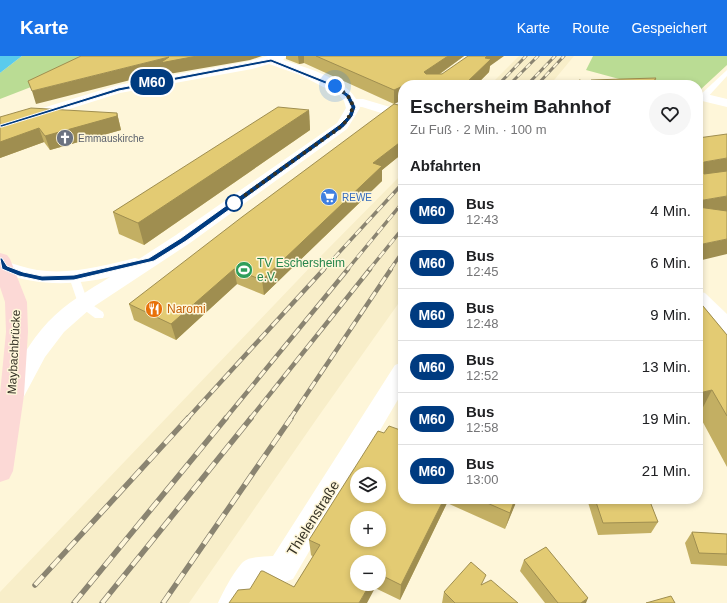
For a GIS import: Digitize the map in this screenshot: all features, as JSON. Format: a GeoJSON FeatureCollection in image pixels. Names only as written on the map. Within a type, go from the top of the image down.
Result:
{"type":"FeatureCollection","features":[{"type":"Feature","properties":{"kind":"main road","name":"Maybachbrücke"},"geometry":{"type":"LineString","coordinates":[[0,471],[12,395],[17,332],[16,302],[2,263]]}},
{"type":"Feature","properties":{"kind":"street"},"geometry":{"type":"LineString","coordinates":[[0,126],[118,89],[276,58],[335,86],[344,92],[353,103],[398,110]]}},
{"type":"Feature","properties":{"kind":"street"},"geometry":{"type":"LineString","coordinates":[[703,97],[727,103]]}},
{"type":"Feature","properties":{"kind":"street"},"geometry":{"type":"LineString","coordinates":[[12,395],[37,352],[56,327],[91,310],[152,259],[183,239],[342,126],[350,116],[353,103]]}},
{"type":"Feature","properties":{"kind":"street"},"geometry":{"type":"LineString","coordinates":[[2,263],[21,274],[42,278],[74,277],[152,259]]}},
{"type":"Feature","properties":{"kind":"street"},"geometry":{"type":"LineString","coordinates":[[703,303],[727,327]]}},
{"type":"Feature","properties":{"kind":"street","name":"Thielenstraße"},"geometry":{"type":"LineString","coordinates":[[234,603],[254,572],[282,569],[398,379]]}},
{"type":"Feature","properties":{"kind":"lane"},"geometry":{"type":"LineString","coordinates":[[703,95],[727,72]]}},
{"type":"Feature","properties":{"kind":"lane"},"geometry":{"type":"LineString","coordinates":[[74,277],[91,310]]}},
{"type":"Feature","properties":{"kind":"shaded area"},"geometry":{"type":"Polygon","coordinates":[[[519,56],[574,56],[554,80],[495,80],[519,56]]]}},
{"type":"Feature","properties":{"kind":"shaded area"},"geometry":{"type":"Polygon","coordinates":[[[398,178],[398,304],[189,603],[0,603],[0,592],[317,260],[398,178]]]}},
{"type":"Feature","properties":{"kind":"green space"},"geometry":{"type":"Polygon","coordinates":[[[22,56],[80,56],[31,87],[0,99],[0,73],[22,56]]]}},
{"type":"Feature","properties":{"kind":"green space"},"geometry":{"type":"Polygon","coordinates":[[[593,56],[727,56],[727,65],[703,87],[703,80],[623,80],[586,70],[593,56]]]}},
{"type":"Feature","properties":{"kind":"water"},"geometry":{"type":"Polygon","coordinates":[[[0,56],[22,56],[0,73],[0,56]]]}},
{"type":"Feature","properties":{"kind":"building"},"geometry":{"type":"Polygon","coordinates":[[[81,56],[197,56],[160,63],[169,57],[32,91],[28,81],[81,56]]]}},
{"type":"Feature","properties":{"kind":"building"},"geometry":{"type":"Polygon","coordinates":[[[316,56],[448,56],[424,72],[426,74],[442,74],[468,56],[487,56],[485,58],[491,59],[469,80],[398,80],[398,88],[394,90],[316,56]]]}},
{"type":"Feature","properties":{"kind":"building"},"geometry":{"type":"Polygon","coordinates":[[[656,78],[655,80],[591,80],[656,78]]]}},
{"type":"Feature","properties":{"kind":"building"},"geometry":{"type":"Polygon","coordinates":[[[394,104],[398,105],[398,144],[373,163],[382,166],[262,280],[234,269],[171,324],[129,304],[242,217],[394,104]]]}},
{"type":"Feature","properties":{"kind":"building"},"geometry":{"type":"Polygon","coordinates":[[[278,107],[309,110],[138,223],[113,212],[278,107]]]}},
{"type":"Feature","properties":{"kind":"building"},"geometry":{"type":"Polygon","coordinates":[[[31,108],[117,113],[117,116],[45,136],[39,128],[0,142],[0,117],[31,108]]]}},
{"type":"Feature","properties":{"kind":"building"},"geometry":{"type":"Polygon","coordinates":[[[727,134],[727,158],[704,162],[704,174],[727,171],[727,196],[703,200],[703,137],[727,134]]]}},
{"type":"Feature","properties":{"kind":"building"},"geometry":{"type":"Polygon","coordinates":[[[703,208],[727,211],[727,239],[703,244],[703,208]]]}},
{"type":"Feature","properties":{"kind":"building"},"geometry":{"type":"Polygon","coordinates":[[[703,306],[727,335],[727,416],[712,390],[703,392],[703,306]]]}},
{"type":"Feature","properties":{"kind":"building"},"geometry":{"type":"Polygon","coordinates":[[[389,426],[398,429],[398,504],[442,504],[401,585],[386,578],[386,555],[350,555],[350,591],[366,591],[359,603],[229,603],[238,590],[250,589],[261,571],[294,587],[320,545],[309,540],[350,475],[350,503],[386,503],[386,467],[355,467],[378,431],[384,433],[389,426]]]}},
{"type":"Feature","properties":{"kind":"building"},"geometry":{"type":"Polygon","coordinates":[[[489,504],[513,504],[510,513],[489,504]]]}},
{"type":"Feature","properties":{"kind":"building"},"geometry":{"type":"Polygon","coordinates":[[[597,504],[651,504],[658,522],[603,523],[597,504]]]}},
{"type":"Feature","properties":{"kind":"building"},"geometry":{"type":"Polygon","coordinates":[[[692,532],[727,534],[727,554],[699,553],[692,532]]]}},
{"type":"Feature","properties":{"kind":"building"},"geometry":{"type":"Polygon","coordinates":[[[546,547],[588,598],[581,603],[558,603],[524,560],[546,547]]]}},
{"type":"Feature","properties":{"kind":"building"},"geometry":{"type":"Polygon","coordinates":[[[471,562],[486,575],[481,585],[491,580],[518,603],[455,603],[444,592],[471,562]]]}},
{"type":"Feature","properties":{"kind":"building"},"geometry":{"type":"Polygon","coordinates":[[[671,596],[675,603],[646,603],[671,596]]]}},
{"type":"Feature","properties":{"kind":"railway"},"geometry":{"type":"LineString","coordinates":[[503,80],[526,56]]}},
{"type":"Feature","properties":{"kind":"railway"},"geometry":{"type":"LineString","coordinates":[[514,80],[538,56]]}},
{"type":"Feature","properties":{"kind":"railway"},"geometry":{"type":"LineString","coordinates":[[532,80],[555,56]]}},
{"type":"Feature","properties":{"kind":"railway"},"geometry":{"type":"LineString","coordinates":[[542,80],[564,56]]}},
{"type":"Feature","properties":{"kind":"railway"},"geometry":{"type":"LineString","coordinates":[[323,270],[398,188]]}},
{"type":"Feature","properties":{"kind":"railway"},"geometry":{"type":"LineString","coordinates":[[347,270],[398,208]]}},
{"type":"Feature","properties":{"kind":"railway"},"geometry":{"type":"LineString","coordinates":[[369,270],[398,234]]}},
{"type":"Feature","properties":{"kind":"railway"},"geometry":{"type":"LineString","coordinates":[[390,270],[398,258]]}},
{"type":"Feature","properties":{"kind":"railway"},"geometry":{"type":"LineString","coordinates":[[187,419],[324,269]]}},
{"type":"Feature","properties":{"kind":"railway"},"geometry":{"type":"LineString","coordinates":[[225,419],[348,269]]}},
{"type":"Feature","properties":{"kind":"railway"},"geometry":{"type":"LineString","coordinates":[[250,419],[370,269]]}},
{"type":"Feature","properties":{"kind":"railway"},"geometry":{"type":"LineString","coordinates":[[290,419],[391,269]]}},
{"type":"Feature","properties":{"kind":"railway"},"geometry":{"type":"LineString","coordinates":[[35,585],[188,418]]}},
{"type":"Feature","properties":{"kind":"railway"},"geometry":{"type":"LineString","coordinates":[[74,603],[226,418]]}},
{"type":"Feature","properties":{"kind":"railway"},"geometry":{"type":"LineString","coordinates":[[102,603],[251,418]]}},
{"type":"Feature","properties":{"kind":"railway"},"geometry":{"type":"LineString","coordinates":[[163,603],[291,418]]}},
{"type":"Feature","properties":{"kind":"bus line","name":"M60"},"geometry":{"type":"LineString","coordinates":[[0,126],[118,89],[252,65],[271,60],[335,86],[349,96],[353,103],[350,116],[342,126],[236,202],[152,259],[74,277],[42,278],[21,274],[4,267],[0,259]]}},
{"type":"Feature","properties":{"kind":"place","name":"Emmauskirche"},"geometry":{"type":"Point","coordinates":[65,138]}},
{"type":"Feature","properties":{"kind":"place","name":"REWE"},"geometry":{"type":"Point","coordinates":[329,197]}},
{"type":"Feature","properties":{"kind":"place","name":"TV Eschersheim e.V."},"geometry":{"type":"Point","coordinates":[244,270]}},
{"type":"Feature","properties":{"kind":"place","name":"Naromi"},"geometry":{"type":"Point","coordinates":[154,309]}},
{"type":"Feature","properties":{"kind":"route"},"geometry":{"type":"LineString","coordinates":[[234,203],[342,126],[350,116],[353,103],[349,96],[335,86]]}}]}
